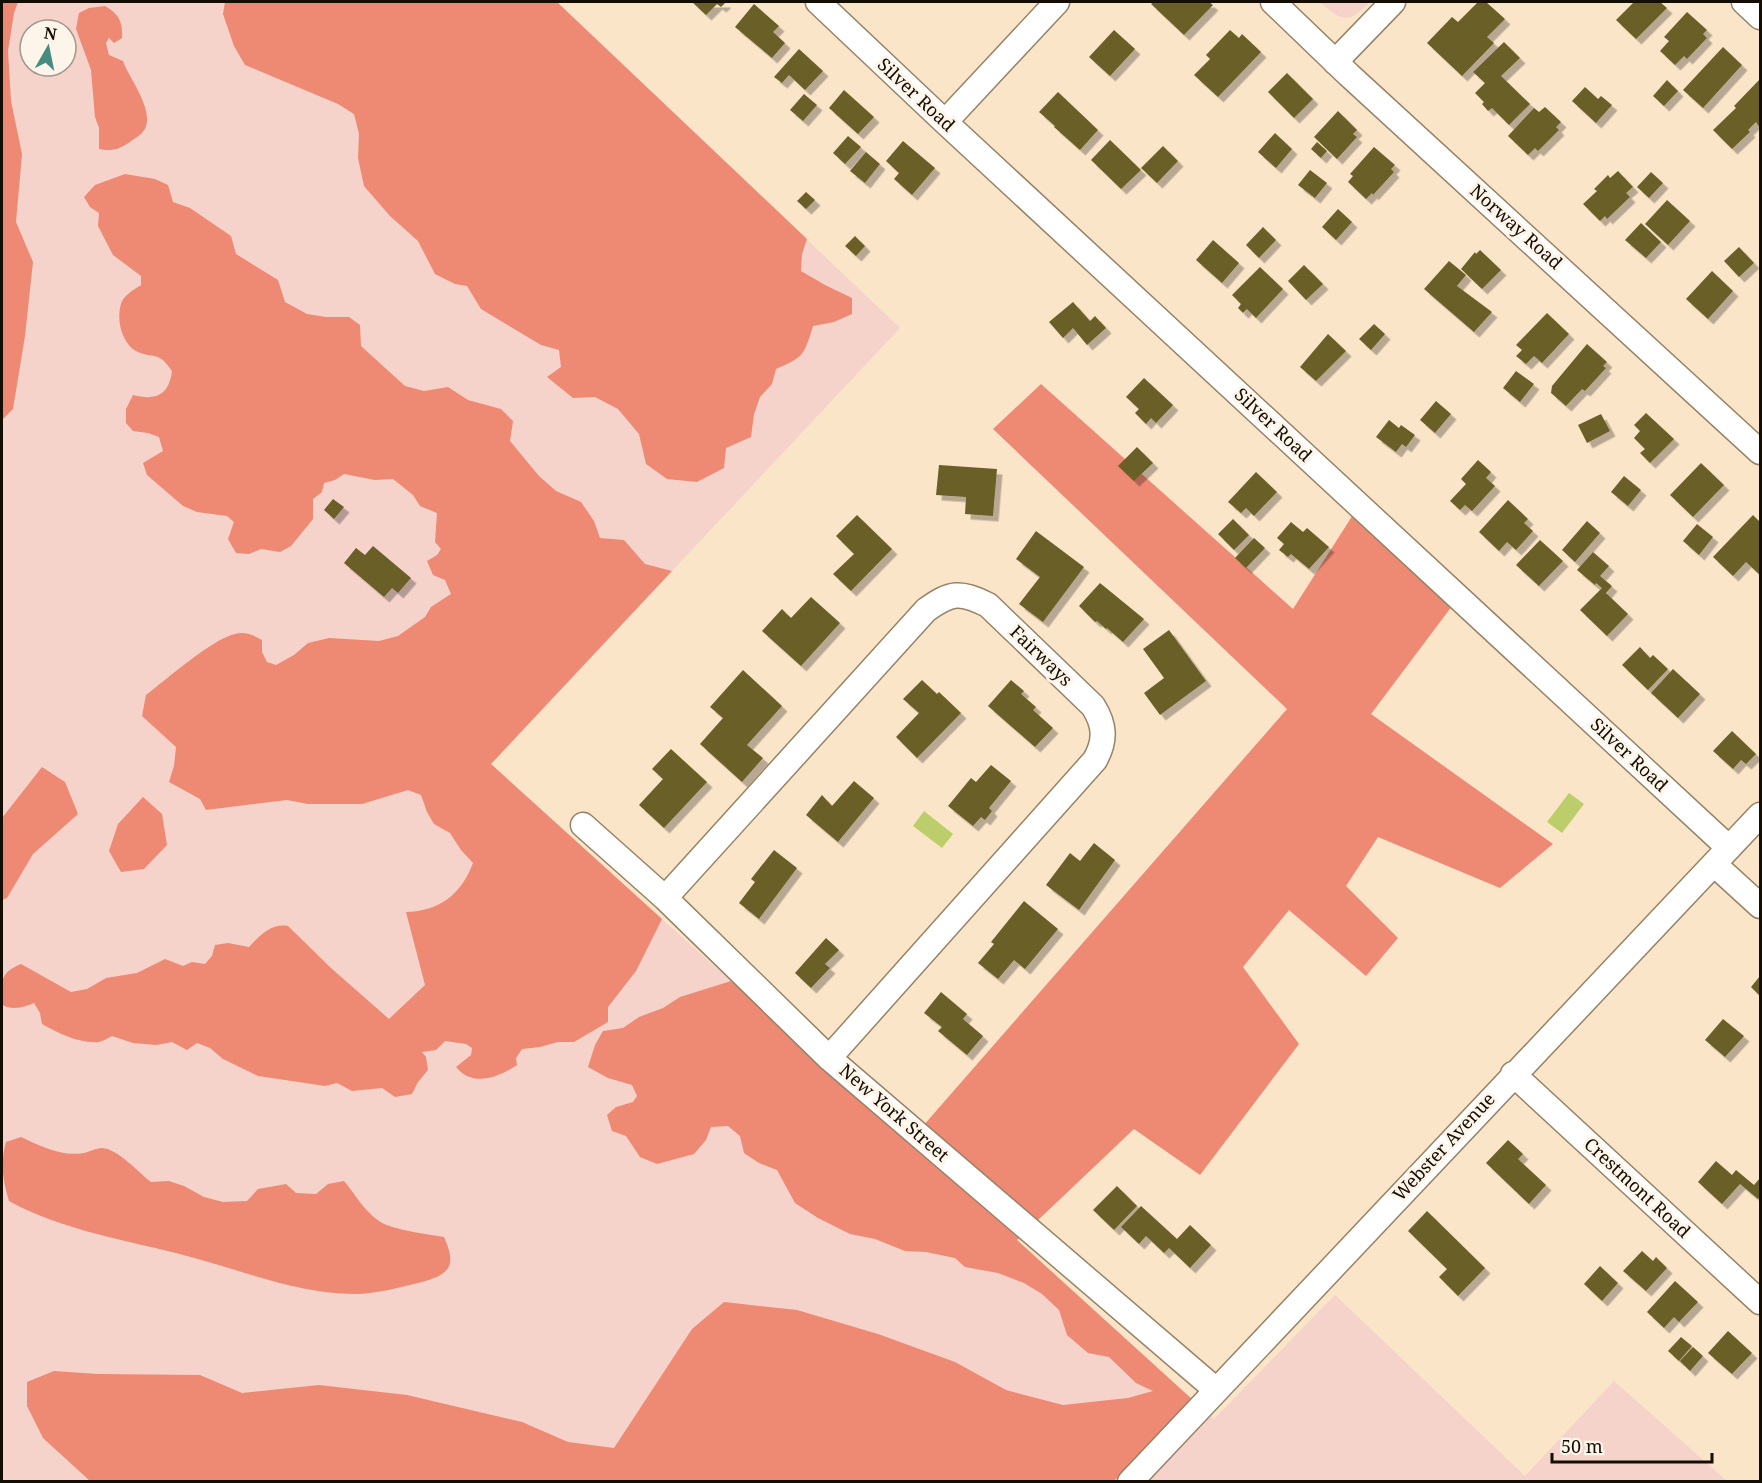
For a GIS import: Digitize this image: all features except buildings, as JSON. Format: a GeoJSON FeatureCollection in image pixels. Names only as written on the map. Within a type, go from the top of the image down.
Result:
{"type":"FeatureCollection","features":[{"type":"Feature","properties":{"kind":"street","name":"Silver Road"},"geometry":{"type":"LineString","coordinates":[[818,2],[1721,856],[1761,906]]}},
{"type":"Feature","properties":{"kind":"street"},"geometry":{"type":"LineString","coordinates":[[945,123],[1057,2]]}},
{"type":"Feature","properties":{"kind":"street","name":"Norway Road"},"geometry":{"type":"LineString","coordinates":[[1273,2],[1335,62],[1761,452]]}},
{"type":"Feature","properties":{"kind":"street"},"geometry":{"type":"LineString","coordinates":[[1335,62],[1393,2]]}},
{"type":"Feature","properties":{"kind":"street"},"geometry":{"type":"LineString","coordinates":[[1744,2],[1761,17]]}},
{"type":"Feature","properties":{"kind":"street","name":"Fairways"},"geometry":{"type":"LineString","coordinates":[[665,898],[926,610],[941,599],[956,594],[970,596],[988,605],[1093,706],[1101,718],[1104,733],[1102,748],[1095,760],[829,1058]]}},
{"type":"Feature","properties":{"kind":"street","name":"Webster Avenue"},"geometry":{"type":"LineString","coordinates":[[1130,1482],[1215,1389],[1761,815]]}},
{"type":"Feature","properties":{"kind":"street","name":"New York Street"},"geometry":{"type":"LineString","coordinates":[[583,825],[665,898],[829,1058],[1215,1389]]}},
{"type":"Feature","properties":{"kind":"street","name":"Crestmont Road"},"geometry":{"type":"LineString","coordinates":[[1514,1074],[1761,1302]]}},
{"type":"Feature","properties":{"kind":"shaded area"},"geometry":{"type":"Polygon","coordinates":[[[2,2],[557,2],[900,328],[491,764],[1214,1419],[1335,1295],[1525,1476],[1614,1381],[1727,1481],[2,1482],[2,2]]]}},
{"type":"Feature","properties":{"kind":"shaded area"},"geometry":{"type":"Polygon","coordinates":[[[2,2],[18,2],[8,51],[11,101],[22,154],[16,222],[33,262],[25,336],[13,409],[2,420],[2,2]]]}},
{"type":"Feature","properties":{"kind":"shaded area"},"geometry":{"type":"Polygon","coordinates":[[[225,2],[557,2],[807,239],[802,254],[801,271],[852,298],[852,314],[834,322],[813,326],[802,354],[776,369],[772,384],[760,397],[754,414],[751,437],[726,448],[724,468],[697,482],[667,479],[646,464],[639,434],[618,409],[595,397],[573,398],[547,377],[561,367],[559,350],[541,345],[481,309],[467,286],[455,284],[435,274],[418,241],[390,216],[364,186],[358,158],[359,134],[354,114],[338,104],[245,65],[234,46],[223,14],[225,2]]]}},
{"type":"Feature","properties":{"kind":"shaded area"},"geometry":{"type":"Polygon","coordinates":[[[1320,2],[1370,2],[1356,14],[1345,18],[1334,14],[1320,2]]]}},
{"type":"Feature","properties":{"kind":"shaded area"},"geometry":{"type":"Polygon","coordinates":[[[105,6],[117,15],[122,27],[122,38],[114,43],[109,38],[106,43],[109,55],[123,61],[141,98],[147,118],[146,126],[140,135],[115,149],[99,149],[99,128],[95,117],[91,70],[78,34],[79,13],[89,8],[105,6]]]}},
{"type":"Feature","properties":{"kind":"shaded area"},"geometry":{"type":"Polygon","coordinates":[[[125,174],[155,179],[168,185],[173,202],[190,208],[231,236],[236,254],[278,280],[285,302],[307,314],[349,317],[360,325],[361,346],[405,386],[424,391],[448,387],[468,400],[501,409],[513,421],[510,441],[539,476],[556,491],[581,502],[594,521],[600,538],[624,540],[645,564],[672,571],[491,764],[662,919],[636,971],[608,1007],[608,1022],[574,1042],[558,1042],[522,1049],[516,1058],[517,1065],[494,1076],[478,1079],[470,1077],[456,1067],[471,1055],[472,1048],[466,1044],[445,1041],[436,1050],[422,1052],[426,1057],[428,1070],[412,1094],[395,1097],[382,1088],[352,1091],[337,1083],[325,1086],[258,1076],[197,1043],[187,1050],[172,1042],[156,1045],[133,1043],[112,1036],[99,1042],[77,1040],[42,1024],[40,1013],[34,1003],[18,1008],[2,1005],[3,978],[14,967],[21,964],[71,992],[87,989],[106,978],[137,973],[165,959],[183,966],[192,962],[205,964],[212,956],[215,945],[228,943],[249,947],[257,938],[272,928],[288,926],[389,1019],[425,985],[406,912],[429,908],[447,899],[462,884],[473,863],[450,833],[434,824],[421,795],[408,790],[362,804],[308,804],[287,800],[206,810],[200,799],[169,782],[176,747],[142,716],[146,695],[214,643],[239,633],[252,635],[262,640],[262,652],[267,662],[276,665],[294,655],[308,643],[329,638],[379,641],[398,636],[425,617],[431,607],[451,594],[445,580],[433,575],[427,561],[437,555],[441,549],[435,542],[437,513],[420,506],[413,495],[393,479],[375,480],[344,474],[324,483],[322,492],[313,499],[313,519],[291,546],[280,552],[261,549],[249,554],[236,553],[228,539],[234,522],[227,516],[197,512],[183,506],[147,475],[143,463],[163,451],[159,437],[133,431],[126,423],[126,409],[133,395],[148,397],[164,391],[168,386],[172,371],[159,357],[142,354],[127,343],[120,324],[121,304],[126,296],[141,285],[141,276],[113,255],[98,226],[99,213],[90,207],[84,197],[95,185],[125,174]]]}},
{"type":"Feature","properties":{"kind":"shaded area"},"geometry":{"type":"Polygon","coordinates":[[[1041,384],[1293,609],[1356,510],[1452,606],[1371,714],[1553,844],[1500,888],[1378,837],[1346,886],[1398,938],[1366,976],[1289,910],[1243,967],[1299,1044],[1200,1175],[1134,1129],[1017,1240],[1194,1401],[1114,1481],[90,1481],[43,1438],[27,1406],[27,1382],[54,1371],[200,1375],[242,1393],[319,1385],[407,1395],[522,1422],[568,1442],[614,1448],[692,1329],[724,1302],[797,1310],[878,1334],[955,1362],[1006,1390],[1063,1405],[1128,1398],[1153,1391],[1136,1383],[1109,1357],[1088,1353],[1067,1335],[1059,1310],[1042,1294],[1024,1283],[998,1273],[965,1267],[955,1258],[926,1252],[905,1251],[875,1239],[850,1234],[818,1218],[795,1203],[777,1170],[759,1163],[744,1153],[740,1136],[728,1126],[711,1127],[706,1140],[694,1154],[657,1164],[640,1157],[626,1136],[612,1131],[607,1115],[616,1107],[633,1102],[637,1096],[632,1085],[608,1078],[588,1067],[595,1045],[603,1031],[623,1028],[639,1017],[663,1008],[680,997],[731,981],[909,1142],[1287,709],[993,429],[1041,384]]]}},
{"type":"Feature","properties":{"kind":"shaded area"},"geometry":{"type":"Polygon","coordinates":[[[42,767],[65,782],[78,814],[33,854],[7,898],[2,900],[2,818],[42,767]]]}},
{"type":"Feature","properties":{"kind":"shaded area"},"geometry":{"type":"Polygon","coordinates":[[[1569,793],[1584,804],[1562,833],[1547,822],[1569,793]]]}},
{"type":"Feature","properties":{"kind":"shaded area"},"geometry":{"type":"Polygon","coordinates":[[[143,797],[162,814],[167,845],[144,869],[121,872],[109,851],[118,824],[143,797]]]}},
{"type":"Feature","properties":{"kind":"shaded area"},"geometry":{"type":"Polygon","coordinates":[[[924,811],[953,834],[942,848],[913,826],[924,811]]]}},
{"type":"Feature","properties":{"kind":"shaded area"},"geometry":{"type":"Polygon","coordinates":[[[21,1137],[51,1150],[67,1153],[76,1154],[100,1148],[108,1149],[115,1152],[151,1182],[169,1181],[204,1197],[223,1202],[247,1201],[258,1189],[286,1184],[296,1193],[316,1194],[328,1184],[344,1181],[364,1207],[379,1221],[401,1229],[444,1237],[450,1262],[445,1272],[422,1282],[371,1293],[333,1293],[290,1286],[187,1256],[96,1234],[51,1220],[9,1201],[3,1172],[4,1149],[6,1142],[21,1137]]]}}]}
